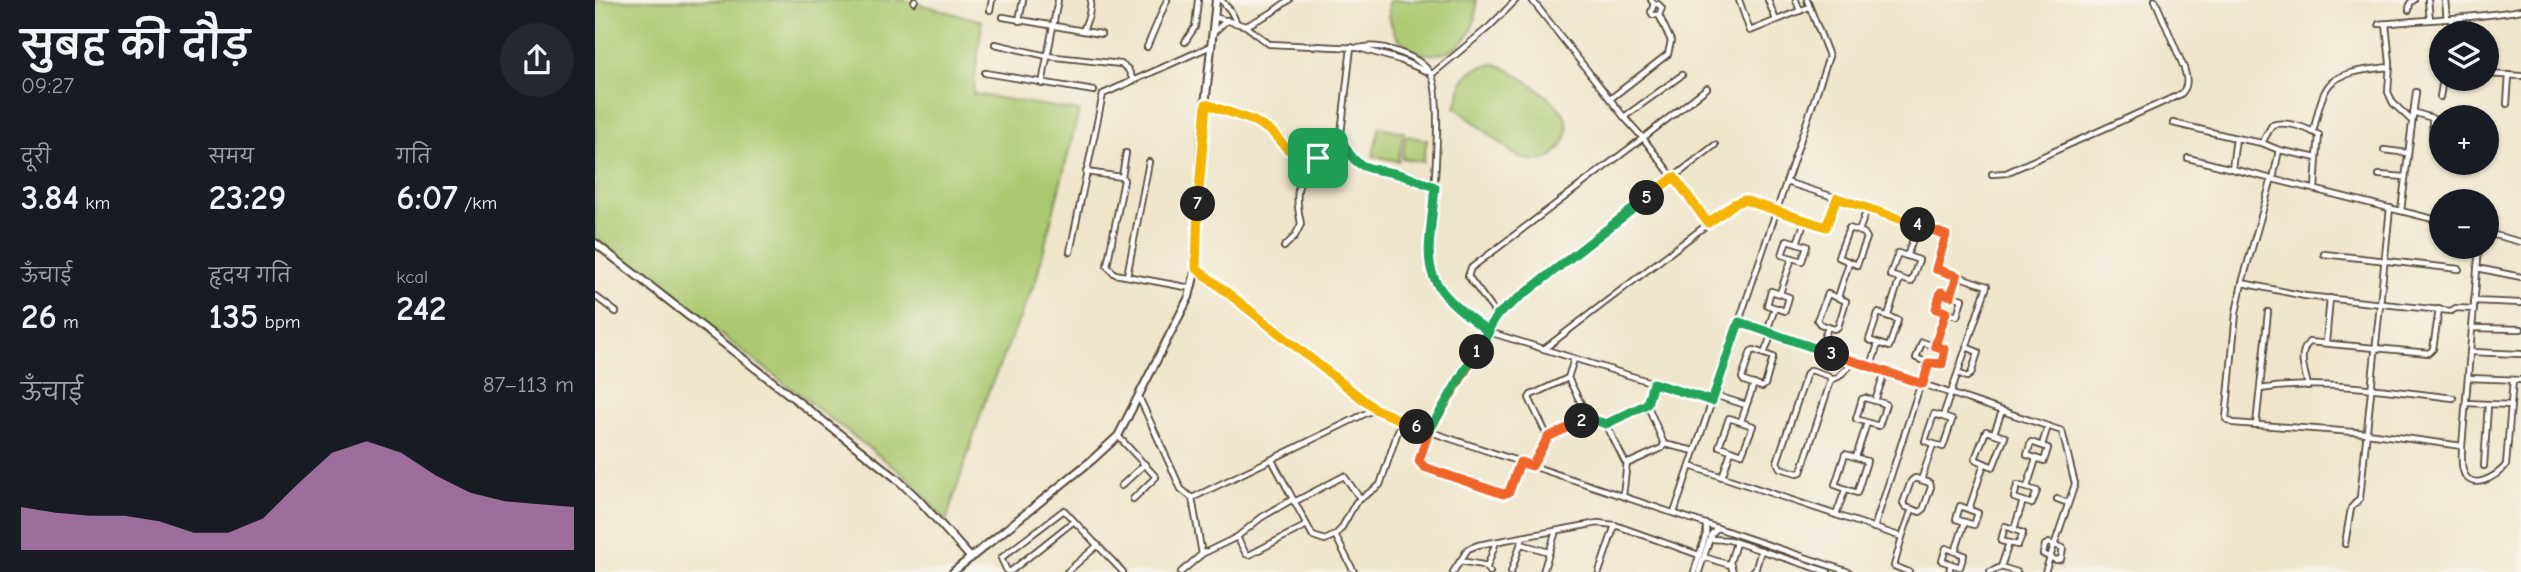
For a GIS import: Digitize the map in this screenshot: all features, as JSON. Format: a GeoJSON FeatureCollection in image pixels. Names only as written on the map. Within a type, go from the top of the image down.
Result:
{"type":"FeatureCollection","features":[{"type":"Feature","properties":{"kind":"street"},"geometry":{"type":"LineString","coordinates":[[990,10],[992,0]]}},
{"type":"Feature","properties":{"kind":"street"},"geometry":{"type":"LineString","coordinates":[[1019,21],[1023,0]]}},
{"type":"Feature","properties":{"kind":"street"},"geometry":{"type":"LineString","coordinates":[[1042,84],[1058,0]]}},
{"type":"Feature","properties":{"kind":"street"},"geometry":{"type":"LineString","coordinates":[[1082,0],[1091,1],[1083,31]]}},
{"type":"Feature","properties":{"kind":"street"},"geometry":{"type":"LineString","coordinates":[[1147,47],[1167,0]]}},
{"type":"Feature","properties":{"kind":"street"},"geometry":{"type":"LineString","coordinates":[[1185,42],[1195,27],[1198,0]]}},
{"type":"Feature","properties":{"kind":"street"},"geometry":{"type":"LineString","coordinates":[[953,572],[1118,436],[1139,397],[1148,373],[1189,297],[1196,268],[1201,144],[1217,0],[1230,10],[1236,21]]}},
{"type":"Feature","properties":{"kind":"street"},"geometry":{"type":"LineString","coordinates":[[1246,26],[1289,0]]}},
{"type":"Feature","properties":{"kind":"street"},"geometry":{"type":"LineString","coordinates":[[1430,74],[1489,27],[1516,0]]}},
{"type":"Feature","properties":{"kind":"street"},"geometry":{"type":"LineString","coordinates":[[1532,0],[1708,223]]}},
{"type":"Feature","properties":{"kind":"street"},"geometry":{"type":"LineString","coordinates":[[1739,0],[1750,31],[1809,7]]}},
{"type":"Feature","properties":{"kind":"street"},"geometry":{"type":"LineString","coordinates":[[1768,0],[1776,20]]}},
{"type":"Feature","properties":{"kind":"street"},"geometry":{"type":"LineString","coordinates":[[1796,0],[1800,11]]}},
{"type":"Feature","properties":{"kind":"street"},"geometry":{"type":"LineString","coordinates":[[1674,513],[1829,56],[1807,0]]}},
{"type":"Feature","properties":{"kind":"street"},"geometry":{"type":"LineString","coordinates":[[1992,174],[2006,173],[2181,94],[2186,89],[2184,68],[2155,0]]}},
{"type":"Feature","properties":{"kind":"street"},"geometry":{"type":"LineString","coordinates":[[2410,10],[2410,3],[2414,0]]}},
{"type":"Feature","properties":{"kind":"street"},"geometry":{"type":"LineString","coordinates":[[2428,0],[2430,20]]}},
{"type":"Feature","properties":{"kind":"street"},"geometry":{"type":"LineString","coordinates":[[2445,0],[2450,19]]}},
{"type":"Feature","properties":{"kind":"street"},"geometry":{"type":"LineString","coordinates":[[1610,99],[1668,54],[1671,41],[1659,15],[1662,8],[1660,4],[1653,2]]}},
{"type":"Feature","properties":{"kind":"street"},"geometry":{"type":"LineString","coordinates":[[2379,24],[2481,18],[2521,10]]}},
{"type":"Feature","properties":{"kind":"street"},"geometry":{"type":"LineString","coordinates":[[1003,17],[1101,34]]}},
{"type":"Feature","properties":{"kind":"street"},"geometry":{"type":"LineString","coordinates":[[1214,17],[1236,21],[1264,42],[1277,46],[1375,46],[1402,53],[1420,62],[1430,74],[1436,100],[1430,273],[1456,308],[1489,332],[1653,383],[1746,405]]}},
{"type":"Feature","properties":{"kind":"street"},"geometry":{"type":"LineString","coordinates":[[1212,34],[1227,19]]}},
{"type":"Feature","properties":{"kind":"street"},"geometry":{"type":"LineString","coordinates":[[2386,24],[2390,67],[2388,92],[2390,98],[2412,121]]}},
{"type":"Feature","properties":{"kind":"street"},"geometry":{"type":"LineString","coordinates":[[995,44],[1047,56],[1121,64],[1128,69],[1133,80]]}},
{"type":"Feature","properties":{"kind":"street"},"geometry":{"type":"LineString","coordinates":[[1070,252],[1103,94],[1212,46]]}},
{"type":"Feature","properties":{"kind":"street"},"geometry":{"type":"LineString","coordinates":[[1351,47],[1341,138],[1347,153],[1364,168],[1400,175],[1435,187]]}},
{"type":"Feature","properties":{"kind":"street"},"geometry":{"type":"LineString","coordinates":[[2313,132],[2325,91],[2331,83],[2356,74],[2390,67]]}},
{"type":"Feature","properties":{"kind":"street"},"geometry":{"type":"LineString","coordinates":[[985,73],[1094,91]]}},
{"type":"Feature","properties":{"kind":"street"},"geometry":{"type":"LineString","coordinates":[[1624,117],[1682,75]]}},
{"type":"Feature","properties":{"kind":"street"},"geometry":{"type":"LineString","coordinates":[[2499,75],[2521,76]]}},
{"type":"Feature","properties":{"kind":"street"},"geometry":{"type":"LineString","coordinates":[[2507,104],[2509,75]]}},
{"type":"Feature","properties":{"kind":"street"},"geometry":{"type":"LineString","coordinates":[[1497,315],[1468,276],[1471,268],[1707,88]]}},
{"type":"Feature","properties":{"kind":"street"},"geometry":{"type":"LineString","coordinates":[[2440,97],[2441,91]]}},
{"type":"Feature","properties":{"kind":"street"},"geometry":{"type":"LineString","coordinates":[[2401,211],[2416,92]]}},
{"type":"Feature","properties":{"kind":"street"},"geometry":{"type":"LineString","coordinates":[[1206,104],[1254,121],[1272,132],[1287,149],[1318,158]]}},
{"type":"Feature","properties":{"kind":"street"},"geometry":{"type":"LineString","coordinates":[[2413,112],[2429,117]]}},
{"type":"Feature","properties":{"kind":"street"},"geometry":{"type":"LineString","coordinates":[[2173,123],[2317,158]]}},
{"type":"Feature","properties":{"kind":"street"},"geometry":{"type":"LineString","coordinates":[[2262,143],[2276,123],[2319,135],[2315,189]]}},
{"type":"Feature","properties":{"kind":"street"},"geometry":{"type":"LineString","coordinates":[[1284,247],[1295,236],[1301,224],[1295,205],[1298,187],[1318,158],[1341,138]]}},
{"type":"Feature","properties":{"kind":"street"},"geometry":{"type":"LineString","coordinates":[[2232,169],[2236,138]]}},
{"type":"Feature","properties":{"kind":"street"},"geometry":{"type":"LineString","coordinates":[[1520,462],[1509,492],[1503,494],[1424,467],[1419,461],[1429,431],[1497,315],[1715,145]]}},
{"type":"Feature","properties":{"kind":"street"},"geometry":{"type":"LineString","coordinates":[[2279,150],[2242,283],[2226,419],[2233,423],[2367,433],[2462,446]]}},
{"type":"Feature","properties":{"kind":"street"},"geometry":{"type":"LineString","coordinates":[[2384,150],[2409,153]]}},
{"type":"Feature","properties":{"kind":"street"},"geometry":{"type":"LineString","coordinates":[[1126,153],[1122,177],[1125,184],[1107,267],[1115,274],[1191,288]]}},
{"type":"Feature","properties":{"kind":"street"},"geometry":{"type":"LineString","coordinates":[[2188,158],[2429,218]]}},
{"type":"Feature","properties":{"kind":"street"},"geometry":{"type":"LineString","coordinates":[[1128,276],[1149,162]]}},
{"type":"Feature","properties":{"kind":"street"},"geometry":{"type":"LineString","coordinates":[[1086,172],[1122,177]]}},
{"type":"Feature","properties":{"kind":"street"},"geometry":{"type":"LineString","coordinates":[[2379,175],[2405,177]]}},
{"type":"Feature","properties":{"kind":"street"},"geometry":{"type":"LineString","coordinates":[[1786,182],[1946,235],[1936,269],[1987,286],[1943,416]]}},
{"type":"Feature","properties":{"kind":"street"},"geometry":{"type":"LineString","coordinates":[[1544,349],[1741,200],[1826,227],[1837,198]]}},
{"type":"Feature","properties":{"kind":"street"},"geometry":{"type":"LineString","coordinates":[[1859,231],[1867,208]]}},
{"type":"Feature","properties":{"kind":"street"},"geometry":{"type":"LineString","coordinates":[[2345,544],[2351,508],[2360,498],[2390,208]]}},
{"type":"Feature","properties":{"kind":"street"},"geometry":{"type":"LineString","coordinates":[[1797,243],[1805,221]]}},
{"type":"Feature","properties":{"kind":"street"},"geometry":{"type":"LineString","coordinates":[[1907,256],[1918,225]]}},
{"type":"Feature","properties":{"kind":"street"},"geometry":{"type":"LineString","coordinates":[[1848,229],[1866,235],[1867,240],[1857,265],[1849,263],[1838,255],[1848,229]]}},
{"type":"Feature","properties":{"kind":"street"},"geometry":{"type":"LineString","coordinates":[[2499,236],[2521,242]]}},
{"type":"Feature","properties":{"kind":"street"},"geometry":{"type":"LineString","coordinates":[[1787,240],[1807,246],[1802,261],[1792,258],[1782,255],[1787,240]]}},
{"type":"Feature","properties":{"kind":"street"},"geometry":{"type":"LineString","coordinates":[[595,243],[897,478],[971,558]]}},
{"type":"Feature","properties":{"kind":"street"},"geometry":{"type":"LineString","coordinates":[[1898,253],[1907,256],[1919,260],[1911,282],[1890,275],[1898,253]]}},
{"type":"Feature","properties":{"kind":"street"},"geometry":{"type":"LineString","coordinates":[[2324,254],[2459,269]]}},
{"type":"Feature","properties":{"kind":"street"},"geometry":{"type":"LineString","coordinates":[[1780,293],[1792,258]]}},
{"type":"Feature","properties":{"kind":"street"},"geometry":{"type":"LineString","coordinates":[[2478,259],[2462,446],[2462,470],[2470,480],[2477,482],[2493,478],[2501,472],[2508,460],[2513,380]]}},
{"type":"Feature","properties":{"kind":"street"},"geometry":{"type":"LineString","coordinates":[[1837,297],[1849,263]]}},
{"type":"Feature","properties":{"kind":"street"},"geometry":{"type":"LineString","coordinates":[[1196,268],[1375,409],[1401,422],[1849,572]]}},
{"type":"Feature","properties":{"kind":"street"},"geometry":{"type":"LineString","coordinates":[[2477,268],[2521,277]]}},
{"type":"Feature","properties":{"kind":"street"},"geometry":{"type":"LineString","coordinates":[[1951,296],[1957,276]]}},
{"type":"Feature","properties":{"kind":"street"},"geometry":{"type":"LineString","coordinates":[[1888,315],[1900,278]]}},
{"type":"Feature","properties":{"kind":"street"},"geometry":{"type":"LineString","coordinates":[[2242,283],[2305,296],[2439,309],[2474,309]]}},
{"type":"Feature","properties":{"kind":"street"},"geometry":{"type":"LineString","coordinates":[[1770,292],[1789,297],[1786,310],[1775,308],[1766,303],[1770,292]]}},
{"type":"Feature","properties":{"kind":"street"},"geometry":{"type":"LineString","coordinates":[[1941,292],[1951,296],[1962,299],[1957,316],[1936,309],[1941,292]]}},
{"type":"Feature","properties":{"kind":"street"},"geometry":{"type":"LineString","coordinates":[[1828,294],[1847,303],[1838,327],[1828,327],[1817,320],[1828,294]]}},
{"type":"Feature","properties":{"kind":"street"},"geometry":{"type":"LineString","coordinates":[[595,296],[616,312]]}},
{"type":"Feature","properties":{"kind":"street"},"geometry":{"type":"LineString","coordinates":[[2326,342],[2330,298]]}},
{"type":"Feature","properties":{"kind":"street"},"geometry":{"type":"LineString","coordinates":[[2475,301],[2521,303]]}},
{"type":"Feature","properties":{"kind":"street"},"geometry":{"type":"LineString","coordinates":[[1764,354],[1775,308]]}},
{"type":"Feature","properties":{"kind":"street"},"geometry":{"type":"LineString","coordinates":[[2308,386],[2302,362],[2304,347],[2309,342],[2432,352],[2439,309]]}},
{"type":"Feature","properties":{"kind":"street"},"geometry":{"type":"LineString","coordinates":[[1935,346],[1946,312]]}},
{"type":"Feature","properties":{"kind":"street"},"geometry":{"type":"LineString","coordinates":[[1878,313],[1888,315],[1898,320],[1889,347],[1872,342],[1869,337],[1878,313]]}},
{"type":"Feature","properties":{"kind":"street"},"geometry":{"type":"LineString","coordinates":[[2256,425],[2268,313]]}},
{"type":"Feature","properties":{"kind":"street"},"geometry":{"type":"LineString","coordinates":[[1739,322],[2062,431],[2075,484],[2045,572]]}},
{"type":"Feature","properties":{"kind":"street"},"geometry":{"type":"LineString","coordinates":[[1820,349],[1828,327]]}},
{"type":"Feature","properties":{"kind":"street"},"geometry":{"type":"LineString","coordinates":[[2472,328],[2521,329]]}},
{"type":"Feature","properties":{"kind":"street"},"geometry":{"type":"LineString","coordinates":[[1922,341],[1945,349],[1942,364],[1929,363],[1917,359],[1916,352],[1922,341]]}},
{"type":"Feature","properties":{"kind":"street"},"geometry":{"type":"LineString","coordinates":[[1871,366],[1878,344]]}},
{"type":"Feature","properties":{"kind":"street"},"geometry":{"type":"LineString","coordinates":[[1958,373],[1967,376],[1971,374],[1977,352],[1966,347]]}},
{"type":"Feature","properties":{"kind":"street"},"geometry":{"type":"LineString","coordinates":[[1751,351],[1764,354],[1773,359],[1762,387],[1742,378],[1751,351]]}},
{"type":"Feature","properties":{"kind":"street"},"geometry":{"type":"LineString","coordinates":[[2470,352],[2521,354]]}},
{"type":"Feature","properties":{"kind":"street"},"geometry":{"type":"LineString","coordinates":[[1574,359],[1568,378],[1588,418]]}},
{"type":"Feature","properties":{"kind":"street"},"geometry":{"type":"LineString","coordinates":[[1831,380],[1829,376],[1811,370],[1807,373],[1777,462],[1780,468],[1797,474],[1801,472],[1831,380],[1855,361]]}},
{"type":"Feature","properties":{"kind":"street"},"geometry":{"type":"LineString","coordinates":[[1874,528],[1929,363]]}},
{"type":"Feature","properties":{"kind":"street"},"geometry":{"type":"LineString","coordinates":[[1875,401],[1885,371]]}},
{"type":"Feature","properties":{"kind":"street"},"geometry":{"type":"LineString","coordinates":[[1548,437],[1529,398],[1568,378]]}},
{"type":"Feature","properties":{"kind":"street"},"geometry":{"type":"LineString","coordinates":[[2468,379],[2521,380]]}},
{"type":"Feature","properties":{"kind":"street"},"geometry":{"type":"LineString","coordinates":[[1653,383],[1647,404],[1664,444]]}},
{"type":"Feature","properties":{"kind":"street"},"geometry":{"type":"LineString","coordinates":[[1741,421],[1754,384]]}},
{"type":"Feature","properties":{"kind":"street"},"geometry":{"type":"LineString","coordinates":[[2260,389],[2308,386],[2372,389],[2453,398]]}},
{"type":"Feature","properties":{"kind":"street"},"geometry":{"type":"LineString","coordinates":[[1139,397],[1181,489],[1192,498],[1202,554]]}},
{"type":"Feature","properties":{"kind":"street"},"geometry":{"type":"LineString","coordinates":[[1863,398],[1875,401],[1886,406],[1879,426],[1856,417],[1863,398]]}},
{"type":"Feature","properties":{"kind":"street"},"geometry":{"type":"LineString","coordinates":[[2466,403],[2511,405]]}},
{"type":"Feature","properties":{"kind":"street"},"geometry":{"type":"LineString","coordinates":[[1606,424],[1647,404]]}},
{"type":"Feature","properties":{"kind":"street"},"geometry":{"type":"LineString","coordinates":[[2484,466],[2488,405]]}},
{"type":"Feature","properties":{"kind":"street"},"geometry":{"type":"LineString","coordinates":[[1192,498],[1375,409]]}},
{"type":"Feature","properties":{"kind":"street"},"geometry":{"type":"LineString","coordinates":[[1994,433],[2002,411]]}},
{"type":"Feature","properties":{"kind":"street"},"geometry":{"type":"LineString","coordinates":[[1933,416],[1943,416],[1952,420],[1944,446],[1926,443],[1924,439],[1933,416]]}},
{"type":"Feature","properties":{"kind":"street"},"geometry":{"type":"LineString","coordinates":[[1532,466],[1548,437],[1588,418],[1606,424],[1627,462],[1623,496]]}},
{"type":"Feature","properties":{"kind":"street"},"geometry":{"type":"LineString","coordinates":[[1729,418],[1741,421],[1751,424],[1753,429],[1742,454],[1721,448],[1719,445],[1729,418]]}},
{"type":"Feature","properties":{"kind":"street"},"geometry":{"type":"LineString","coordinates":[[1272,460],[1313,536],[1320,540],[1335,535],[1360,499],[1380,485],[1401,422]]}},
{"type":"Feature","properties":{"kind":"street"},"geometry":{"type":"LineString","coordinates":[[1856,457],[1867,423]]}},
{"type":"Feature","properties":{"kind":"street"},"geometry":{"type":"LineString","coordinates":[[2042,445],[2048,426]]}},
{"type":"Feature","properties":{"kind":"street"},"geometry":{"type":"LineString","coordinates":[[1983,432],[1994,433],[2004,436],[2005,440],[1995,465],[1984,464],[1976,460],[1975,456],[1983,432]]}},
{"type":"Feature","properties":{"kind":"street"},"geometry":{"type":"LineString","coordinates":[[1118,436],[1155,474],[1155,479],[1133,499]]}},
{"type":"Feature","properties":{"kind":"street"},"geometry":{"type":"LineString","coordinates":[[2032,442],[2049,448],[2044,461],[2036,459],[2027,456],[2029,444],[2032,442]]}},
{"type":"Feature","properties":{"kind":"street"},"geometry":{"type":"LineString","coordinates":[[1664,444],[1695,451]]}},
{"type":"Feature","properties":{"kind":"street"},"geometry":{"type":"LineString","coordinates":[[1627,462],[1662,448],[1664,444]]}},
{"type":"Feature","properties":{"kind":"street"},"geometry":{"type":"LineString","coordinates":[[1921,481],[1933,445]]}},
{"type":"Feature","properties":{"kind":"street"},"geometry":{"type":"LineString","coordinates":[[1722,477],[1731,452]]}},
{"type":"Feature","properties":{"kind":"street"},"geometry":{"type":"LineString","coordinates":[[1847,454],[1856,457],[1867,461],[1867,464],[1858,492],[1855,493],[1835,485],[1843,456],[1847,454]]}},
{"type":"Feature","properties":{"kind":"street"},"geometry":{"type":"LineString","coordinates":[[2027,487],[2036,459]]}},
{"type":"Feature","properties":{"kind":"street"},"geometry":{"type":"LineString","coordinates":[[1121,486],[1145,464]]}},
{"type":"Feature","properties":{"kind":"street"},"geometry":{"type":"LineString","coordinates":[[1969,509],[1984,464]]}},
{"type":"Feature","properties":{"kind":"street"},"geometry":{"type":"LineString","coordinates":[[1690,466],[1902,537]]}},
{"type":"Feature","properties":{"kind":"street"},"geometry":{"type":"LineString","coordinates":[[1181,572],[1202,554],[1237,537],[1262,517],[1345,476],[1360,499]]}},
{"type":"Feature","properties":{"kind":"street"},"geometry":{"type":"LineString","coordinates":[[1915,478],[1921,481],[1930,483],[1931,487],[1920,512],[1906,507],[1903,503],[1911,481],[1915,478]]}},
{"type":"Feature","properties":{"kind":"street"},"geometry":{"type":"LineString","coordinates":[[2018,485],[2027,487],[2037,493],[2032,504],[2014,496],[2018,485]]}},
{"type":"Feature","properties":{"kind":"street"},"geometry":{"type":"LineString","coordinates":[[1836,515],[1845,490]]}},
{"type":"Feature","properties":{"kind":"street"},"geometry":{"type":"LineString","coordinates":[[2057,499],[2069,503]]}},
{"type":"Feature","properties":{"kind":"street"},"geometry":{"type":"LineString","coordinates":[[2014,529],[2023,501]]}},
{"type":"Feature","properties":{"kind":"street"},"geometry":{"type":"LineString","coordinates":[[1960,506],[1969,509],[1978,513],[1973,525],[1956,519],[1960,506]]}},
{"type":"Feature","properties":{"kind":"street"},"geometry":{"type":"LineString","coordinates":[[1909,572],[1893,569],[1912,509]]}},
{"type":"Feature","properties":{"kind":"street"},"geometry":{"type":"LineString","coordinates":[[1074,521],[1011,571],[1007,571],[1001,562],[1000,558],[1061,511],[1066,511],[1123,572]]}},
{"type":"Feature","properties":{"kind":"street"},"geometry":{"type":"LineString","coordinates":[[1955,552],[1965,522]]}},
{"type":"Feature","properties":{"kind":"street"},"geometry":{"type":"LineString","coordinates":[[1453,572],[1468,549],[1497,541],[1598,523],[1615,525],[1730,565]]}},
{"type":"Feature","properties":{"kind":"street"},"geometry":{"type":"LineString","coordinates":[[1699,572],[1706,524]]}},
{"type":"Feature","properties":{"kind":"street"},"geometry":{"type":"LineString","coordinates":[[1237,537],[1249,555],[1307,525]]}},
{"type":"Feature","properties":{"kind":"street"},"geometry":{"type":"LineString","coordinates":[[1599,572],[1615,525]]}},
{"type":"Feature","properties":{"kind":"street"},"geometry":{"type":"LineString","coordinates":[[2006,526],[2023,534],[2018,545],[2009,543],[2000,539],[2006,526]]}},
{"type":"Feature","properties":{"kind":"street"},"geometry":{"type":"LineString","coordinates":[[1693,572],[1717,528]]}},
{"type":"Feature","properties":{"kind":"street"},"geometry":{"type":"LineString","coordinates":[[1543,572],[1556,531]]}},
{"type":"Feature","properties":{"kind":"street"},"geometry":{"type":"LineString","coordinates":[[1335,535],[1354,572]]}},
{"type":"Feature","properties":{"kind":"street"},"geometry":{"type":"LineString","coordinates":[[1511,572],[1523,537]]}},
{"type":"Feature","properties":{"kind":"street"},"geometry":{"type":"LineString","coordinates":[[1710,539],[1736,543],[1828,572]]}},
{"type":"Feature","properties":{"kind":"street"},"geometry":{"type":"LineString","coordinates":[[1460,561],[1471,561],[1488,570],[1497,541]]}},
{"type":"Feature","properties":{"kind":"street"},"geometry":{"type":"LineString","coordinates":[[1733,572],[1730,565],[1736,543]]}},
{"type":"Feature","properties":{"kind":"street"},"geometry":{"type":"LineString","coordinates":[[2001,567],[2009,543]]}},
{"type":"Feature","properties":{"kind":"street"},"geometry":{"type":"LineString","coordinates":[[1521,544],[1549,552]]}},
{"type":"Feature","properties":{"kind":"street"},"geometry":{"type":"LineString","coordinates":[[2046,544],[2065,550],[2063,557],[2058,560],[2050,558],[2043,555],[2046,544]]}},
{"type":"Feature","properties":{"kind":"street"},"geometry":{"type":"LineString","coordinates":[[1067,572],[1098,545]]}},
{"type":"Feature","properties":{"kind":"street"},"geometry":{"type":"LineString","coordinates":[[1946,548],[1964,555],[1960,568],[1951,564],[1942,561],[1946,548]]}},
{"type":"Feature","properties":{"kind":"street"},"geometry":{"type":"LineString","coordinates":[[1752,572],[1756,568],[1761,550]]}},
{"type":"Feature","properties":{"kind":"street"},"geometry":{"type":"LineString","coordinates":[[1802,572],[1805,564]]}},
{"type":"Feature","properties":{"kind":"street"},"geometry":{"type":"LineString","coordinates":[[1949,572],[1951,564]]}},
{"type":"Feature","properties":{"kind":"street"},"geometry":{"type":"LineString","coordinates":[[1990,572],[2001,567],[2018,572]]}},
{"type":"Feature","properties":{"kind":"green space"},"geometry":{"type":"Polygon","coordinates":[[[595,0],[904,0],[982,21],[973,94],[1079,111],[1036,280],[988,392],[946,521],[908,478],[595,238],[595,0]]]}},
{"type":"Feature","properties":{"kind":"green space"},"geometry":{"type":"Polygon","coordinates":[[[1389,0],[1476,0],[1473,24],[1464,41],[1449,51],[1432,54],[1415,51],[1401,41],[1391,24],[1389,0]]]}},
{"type":"Feature","properties":{"kind":"green space"},"geometry":{"type":"Polygon","coordinates":[[[1496,64],[1534,86],[1565,116],[1565,138],[1552,156],[1535,161],[1517,156],[1455,107],[1465,78],[1478,68],[1496,64]]]}},
{"type":"Feature","properties":{"kind":"green space"},"geometry":{"type":"Polygon","coordinates":[[[1379,127],[1404,132],[1398,161],[1373,156],[1379,127]]]}},
{"type":"Feature","properties":{"kind":"green space"},"geometry":{"type":"Polygon","coordinates":[[[1406,136],[1427,140],[1423,162],[1402,158],[1406,136]]]}},
{"type":"Feature","properties":{"kind":"route"},"geometry":{"type":"LineString","coordinates":[[1318,158],[1287,149],[1272,132],[1254,121],[1206,104],[1201,144],[1196,268],[1375,409],[1401,422],[1429,431],[1459,382],[1489,332],[1497,315],[1674,177],[1708,223],[1744,200],[1826,227],[1837,198],[1946,235],[1936,269],[1957,276],[1951,296],[1941,292],[1936,309],[1946,312],[1935,346],[1945,349],[1946,352],[1941,365],[1929,363],[1923,384],[1739,322],[1712,401],[1653,383],[1647,404],[1606,424],[1588,418],[1548,437],[1532,466],[1520,462],[1509,492],[1503,494],[1424,467],[1419,461],[1429,431],[1489,332],[1444,296],[1430,273],[1428,263],[1435,187],[1400,175],[1364,168],[1347,153],[1341,138],[1318,158]]}}]}
